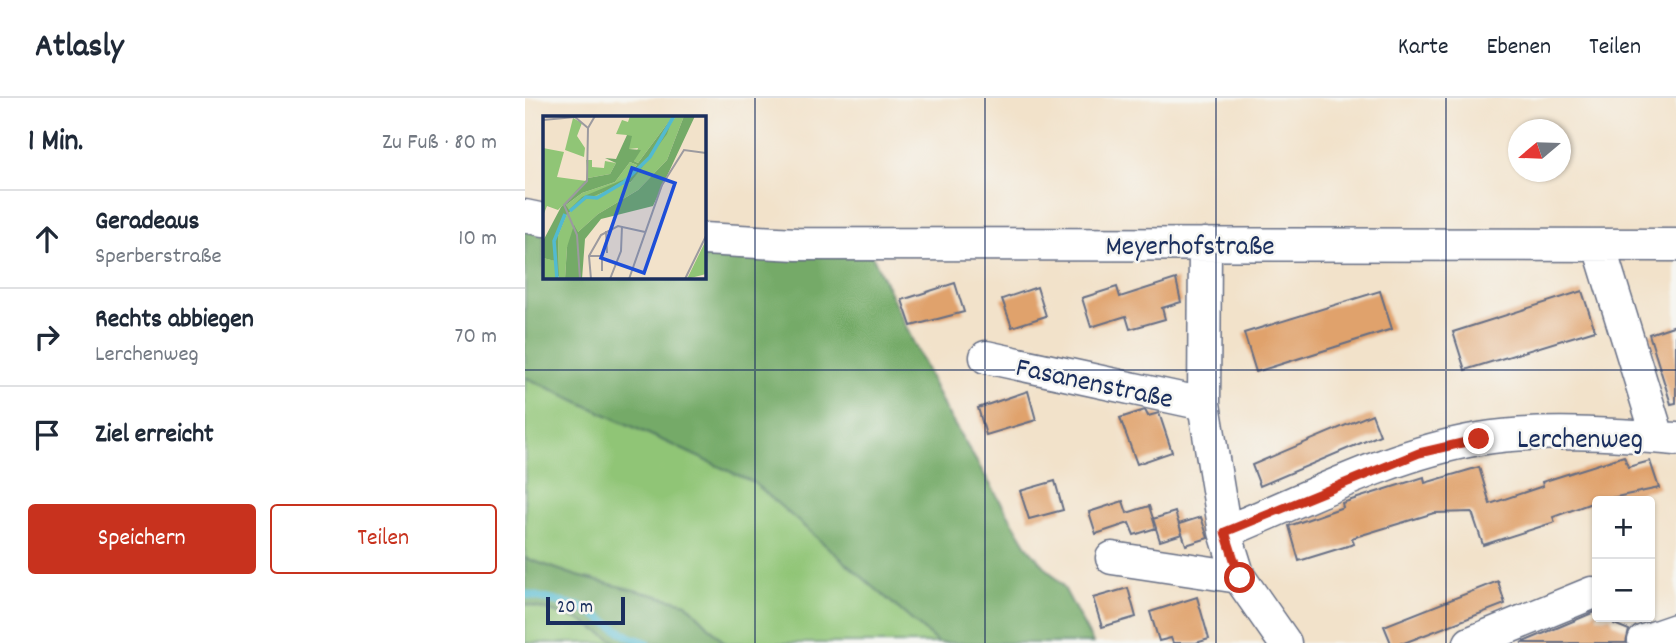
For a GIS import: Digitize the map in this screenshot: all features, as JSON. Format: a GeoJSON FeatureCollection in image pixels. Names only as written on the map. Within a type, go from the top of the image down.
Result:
{"type":"FeatureCollection","features":[{"type":"Feature","properties":{"kind":"street"},"geometry":{"type":"LineString","coordinates":[[525,216],[543,220]]}},
{"type":"Feature","properties":{"kind":"street","name":"Meyerhofstraße"},"geometry":{"type":"LineString","coordinates":[[705,239],[797,244],[1676,245]]}},
{"type":"Feature","properties":{"kind":"street"},"geometry":{"type":"LineString","coordinates":[[1205,244],[1204,404],[1225,532],[1240,578],[1285,643]]}},
{"type":"Feature","properties":{"kind":"street","name":"Lerchenweg"},"geometry":{"type":"LineString","coordinates":[[1225,532],[1419,453],[1479,439],[1515,435],[1667,438],[1599,246]]}},
{"type":"Feature","properties":{"kind":"street","name":"Fasanenstraße"},"geometry":{"type":"LineString","coordinates":[[986,357],[1204,404]]}},
{"type":"Feature","properties":{"kind":"street"},"geometry":{"type":"LineString","coordinates":[[1112,558],[1240,578]]}},
{"type":"Feature","properties":{"kind":"street"},"geometry":{"type":"LineString","coordinates":[[1470,643],[1592,593]]}},
{"type":"Feature","properties":{"kind":"street"},"geometry":{"type":"LineString","coordinates":[[1645,643],[1644,640],[1676,630]]}},
{"type":"Feature","properties":{"kind":"green space"},"geometry":{"type":"Polygon","coordinates":[[[525,231],[543,235],[543,278],[705,278],[705,251],[872,255],[945,409],[1029,549],[1063,586],[1093,643],[938,643],[753,482],[525,377],[525,231]]]}},
{"type":"Feature","properties":{"kind":"green space"},"geometry":{"type":"Polygon","coordinates":[[[525,377],[753,482],[938,643],[725,643],[686,603],[577,576],[525,558],[525,377]]]}},
{"type":"Feature","properties":{"kind":"green space"},"geometry":{"type":"Polygon","coordinates":[[[525,558],[577,576],[686,603],[725,643],[618,643],[578,619],[525,604],[525,558]]]}},
{"type":"Feature","properties":{"kind":"green space"},"geometry":{"type":"Polygon","coordinates":[[[525,604],[578,619],[618,643],[525,643],[525,604]]]}},
{"type":"Feature","properties":{"kind":"building"},"geometry":{"type":"Polygon","coordinates":[[[1176,279],[1181,302],[1162,308],[1165,319],[1130,329],[1126,316],[1091,327],[1082,298],[1117,287],[1120,297],[1176,279]]]}},
{"type":"Feature","properties":{"kind":"building"},"geometry":{"type":"Polygon","coordinates":[[[955,283],[964,312],[911,326],[902,300],[955,283]]]}},
{"type":"Feature","properties":{"kind":"building"},"geometry":{"type":"Polygon","coordinates":[[[1037,287],[1046,316],[1012,327],[1002,299],[1037,287]]]}},
{"type":"Feature","properties":{"kind":"building"},"geometry":{"type":"Polygon","coordinates":[[[1380,291],[1392,329],[1256,372],[1244,333],[1380,291]]]}},
{"type":"Feature","properties":{"kind":"building"},"geometry":{"type":"Polygon","coordinates":[[[1582,291],[1595,330],[1465,370],[1453,332],[1582,291]]]}},
{"type":"Feature","properties":{"kind":"building"},"geometry":{"type":"Polygon","coordinates":[[[1676,325],[1676,403],[1671,404],[1649,334],[1676,325]]]}},
{"type":"Feature","properties":{"kind":"building"},"geometry":{"type":"Polygon","coordinates":[[[1028,391],[1036,420],[986,435],[978,408],[1028,391]]]}},
{"type":"Feature","properties":{"kind":"building"},"geometry":{"type":"Polygon","coordinates":[[[1145,410],[1148,416],[1159,413],[1172,452],[1137,464],[1120,418],[1145,410]]]}},
{"type":"Feature","properties":{"kind":"building"},"geometry":{"type":"Polygon","coordinates":[[[1372,414],[1380,435],[1260,486],[1252,465],[1372,414]]]}},
{"type":"Feature","properties":{"kind":"building"},"geometry":{"type":"Polygon","coordinates":[[[1624,456],[1628,467],[1650,461],[1659,488],[1621,496],[1592,496],[1592,503],[1553,517],[1555,522],[1483,545],[1472,512],[1434,513],[1352,538],[1354,544],[1299,561],[1289,526],[1343,507],[1342,503],[1424,477],[1425,483],[1479,467],[1490,504],[1543,486],[1542,482],[1624,456]]]}},
{"type":"Feature","properties":{"kind":"building"},"geometry":{"type":"Polygon","coordinates":[[[1055,481],[1063,510],[1029,519],[1020,491],[1055,481]]]}},
{"type":"Feature","properties":{"kind":"building"},"geometry":{"type":"Polygon","coordinates":[[[1123,501],[1127,513],[1149,506],[1156,528],[1134,535],[1129,523],[1096,534],[1089,512],[1123,501]]]}},
{"type":"Feature","properties":{"kind":"building"},"geometry":{"type":"Polygon","coordinates":[[[1175,512],[1182,534],[1160,541],[1153,519],[1175,512]]]}},
{"type":"Feature","properties":{"kind":"building"},"geometry":{"type":"Polygon","coordinates":[[[1201,517],[1208,538],[1186,545],[1179,524],[1201,517]]]}},
{"type":"Feature","properties":{"kind":"building"},"geometry":{"type":"Polygon","coordinates":[[[1498,581],[1505,604],[1404,643],[1391,643],[1384,626],[1498,581]]]}},
{"type":"Feature","properties":{"kind":"building"},"geometry":{"type":"Polygon","coordinates":[[[1128,588],[1136,617],[1102,627],[1093,598],[1128,588]]]}},
{"type":"Feature","properties":{"kind":"building"},"geometry":{"type":"Polygon","coordinates":[[[1197,597],[1209,639],[1196,643],[1173,643],[1171,638],[1159,641],[1150,612],[1197,597]]]}},
{"type":"Feature","properties":{"kind":"building"},"geometry":{"type":"Polygon","coordinates":[[[1592,613],[1592,622],[1613,622],[1629,630],[1626,643],[1521,643],[1592,613]]]}},
{"type":"Feature","properties":{"kind":"waterway"},"geometry":{"type":"LineString","coordinates":[[525,594],[584,608],[630,637],[647,643]]}},
{"type":"Feature","properties":{"kind":"route"},"geometry":{"type":"LineString","coordinates":[[1240,578],[1225,532],[1419,453],[1479,439]]}}]}
